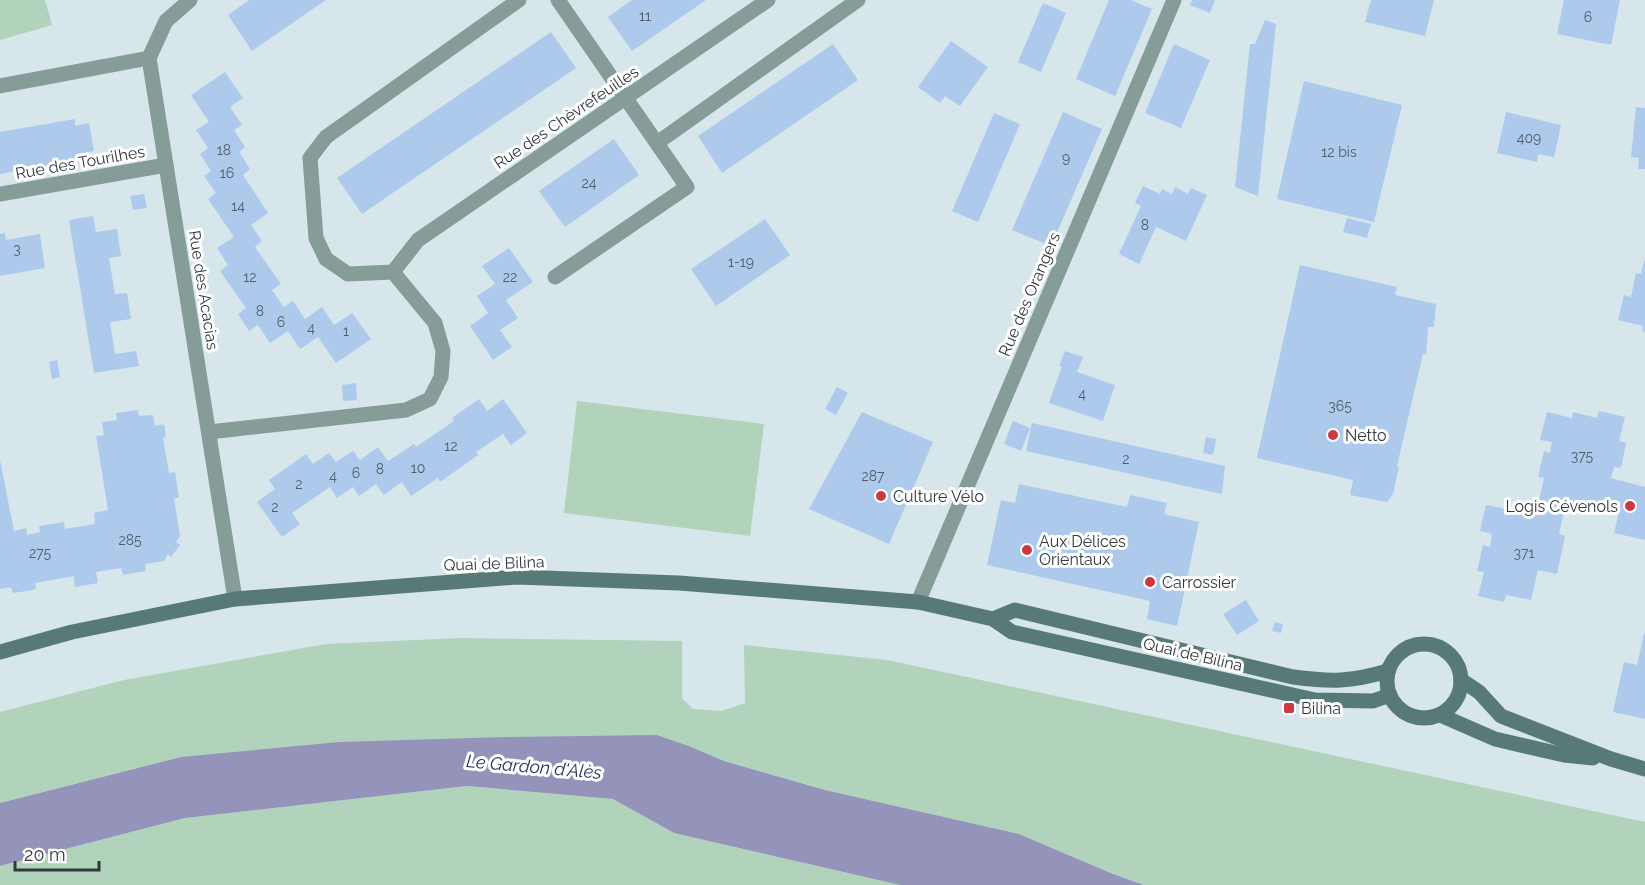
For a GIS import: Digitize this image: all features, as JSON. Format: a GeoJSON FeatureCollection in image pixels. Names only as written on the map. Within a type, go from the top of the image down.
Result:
{"type":"FeatureCollection","features":[{"type":"Feature","properties":{"kind":"main road","name":"Quai de Bilina"},"geometry":{"type":"LineString","coordinates":[[0,652],[72,632],[235,599],[517,578],[679,583],[918,602],[993,619],[1012,632],[1315,700],[1373,701],[1390,695]]}},
{"type":"Feature","properties":{"kind":"main road","name":"Quai de Bilina"},"geometry":{"type":"LineString","coordinates":[[993,619],[1015,610],[1293,677],[1347,681],[1388,671]]}},
{"type":"Feature","properties":{"kind":"main road"},"geometry":{"type":"LineString","coordinates":[[1424,643],[1437,645],[1448,651],[1456,661],[1461,680],[1457,699],[1450,708],[1440,715],[1428,718],[1406,713],[1390,695],[1387,683],[1388,671],[1393,660],[1402,651],[1424,643]]}},
{"type":"Feature","properties":{"kind":"main road"},"geometry":{"type":"LineString","coordinates":[[1461,680],[1479,692],[1501,716],[1611,759],[1645,769]]}},
{"type":"Feature","properties":{"kind":"main road"},"geometry":{"type":"LineString","coordinates":[[1440,715],[1496,739],[1564,755],[1611,759]]}},
{"type":"Feature","properties":{"kind":"street"},"geometry":{"type":"LineString","coordinates":[[0,86],[149,58],[166,21],[190,0]]}},
{"type":"Feature","properties":{"kind":"street"},"geometry":{"type":"LineString","coordinates":[[209,432],[406,410],[430,399],[441,377],[442,368],[443,351],[435,323],[393,272],[348,274],[326,259],[316,238],[310,158],[327,137],[519,0]]}},
{"type":"Feature","properties":{"kind":"street"},"geometry":{"type":"LineString","coordinates":[[555,277],[687,188],[558,0]]}},
{"type":"Feature","properties":{"kind":"street","name":"Rue des Chèvrefeuilles"},"geometry":{"type":"LineString","coordinates":[[393,272],[418,240],[768,0]]}},
{"type":"Feature","properties":{"kind":"street"},"geometry":{"type":"LineString","coordinates":[[657,143],[858,0]]}},
{"type":"Feature","properties":{"kind":"street","name":"Rue des Orangers"},"geometry":{"type":"LineString","coordinates":[[918,602],[1174,0]]}},
{"type":"Feature","properties":{"kind":"street","name":"Rue des Acacias"},"geometry":{"type":"LineString","coordinates":[[149,58],[235,599]]}},
{"type":"Feature","properties":{"kind":"street","name":"Rue des Tourilhes"},"geometry":{"type":"LineString","coordinates":[[0,194],[166,165]]}},
{"type":"Feature","properties":{"kind":"green space"},"geometry":{"type":"Polygon","coordinates":[[[0,0],[45,0],[52,25],[0,40],[0,0]]]}},
{"type":"Feature","properties":{"kind":"green space"},"geometry":{"type":"Polygon","coordinates":[[[577,401],[764,424],[750,536],[564,513],[577,401]]]}},
{"type":"Feature","properties":{"kind":"green space"},"geometry":{"type":"Polygon","coordinates":[[[461,638],[682,641],[682,698],[693,709],[722,711],[745,703],[744,645],[887,660],[1645,822],[1645,885],[1144,885],[1019,834],[825,790],[724,761],[657,735],[181,757],[0,803],[0,712],[124,680],[326,644],[461,638]]]}},
{"type":"Feature","properties":{"kind":"green space"},"geometry":{"type":"Polygon","coordinates":[[[467,786],[613,799],[674,833],[900,885],[0,885],[0,866],[185,818],[467,786]]]}},
{"type":"Feature","properties":{"kind":"water","name":"Le Gardon d'Alès"},"geometry":{"type":"Polygon","coordinates":[[[657,735],[724,761],[825,790],[1019,834],[1144,885],[900,885],[674,833],[613,799],[467,786],[185,818],[0,866],[0,803],[181,757],[339,742],[657,735]]]}},
{"type":"Feature","properties":{"kind":"building"},"geometry":{"type":"Polygon","coordinates":[[[249,0],[326,0],[252,51],[228,15],[249,0]]]}},
{"type":"Feature","properties":{"kind":"building"},"geometry":{"type":"Polygon","coordinates":[[[632,0],[706,0],[632,51],[608,17],[632,0]]]}},
{"type":"Feature","properties":{"kind":"building"},"geometry":{"type":"Polygon","coordinates":[[[1109,0],[1131,0],[1152,9],[1115,96],[1076,79],[1109,0]]]}},
{"type":"Feature","properties":{"kind":"building"},"geometry":{"type":"Polygon","coordinates":[[[1192,0],[1215,0],[1210,13],[1190,5],[1192,0]]]}},
{"type":"Feature","properties":{"kind":"building"},"geometry":{"type":"Polygon","coordinates":[[[1371,0],[1434,0],[1425,36],[1365,22],[1371,0]]]}},
{"type":"Feature","properties":{"kind":"building"},"geometry":{"type":"Polygon","coordinates":[[[1564,0],[1620,0],[1611,45],[1557,34],[1564,0]]]}},
{"type":"Feature","properties":{"kind":"building"},"geometry":{"type":"Polygon","coordinates":[[[1043,3],[1066,13],[1041,72],[1018,62],[1043,3]]]}},
{"type":"Feature","properties":{"kind":"building"},"geometry":{"type":"Polygon","coordinates":[[[1265,20],[1276,24],[1258,196],[1235,187],[1250,44],[1255,44],[1265,20]]]}},
{"type":"Feature","properties":{"kind":"building"},"geometry":{"type":"Polygon","coordinates":[[[551,32],[576,68],[362,214],[337,178],[551,32]]]}},
{"type":"Feature","properties":{"kind":"building"},"geometry":{"type":"Polygon","coordinates":[[[951,41],[988,67],[960,106],[945,96],[940,103],[918,87],[951,41]]]}},
{"type":"Feature","properties":{"kind":"building"},"geometry":{"type":"Polygon","coordinates":[[[833,44],[858,80],[722,173],[698,136],[833,44]]]}},
{"type":"Feature","properties":{"kind":"building"},"geometry":{"type":"Polygon","coordinates":[[[1174,44],[1210,60],[1181,128],[1145,113],[1174,44]]]}},
{"type":"Feature","properties":{"kind":"building"},"geometry":{"type":"Polygon","coordinates":[[[225,72],[243,98],[230,107],[242,125],[234,130],[245,147],[239,152],[250,169],[243,175],[268,213],[251,225],[262,241],[255,247],[281,284],[272,290],[284,307],[293,301],[305,319],[322,307],[334,325],[352,313],[371,339],[336,363],[318,337],[300,349],[288,331],[270,343],[258,325],[249,331],[238,314],[246,308],[220,271],[228,265],[217,248],[234,237],[208,199],[216,193],[204,176],[211,171],[200,154],[208,148],[196,130],[209,122],[191,95],[225,72]]]}},
{"type":"Feature","properties":{"kind":"building"},"geometry":{"type":"Polygon","coordinates":[[[1304,81],[1402,105],[1374,222],[1277,199],[1304,81]]]}},
{"type":"Feature","properties":{"kind":"building"},"geometry":{"type":"Polygon","coordinates":[[[1636,107],[1645,108],[1645,169],[1638,169],[1639,158],[1631,157],[1636,107]]]}},
{"type":"Feature","properties":{"kind":"building"},"geometry":{"type":"Polygon","coordinates":[[[1063,112],[1102,129],[1051,246],[1012,230],[1063,112]]]}},
{"type":"Feature","properties":{"kind":"building"},"geometry":{"type":"Polygon","coordinates":[[[1506,112],[1561,125],[1554,157],[1538,154],[1537,162],[1497,153],[1506,112]]]}},
{"type":"Feature","properties":{"kind":"building"},"geometry":{"type":"Polygon","coordinates":[[[994,113],[1020,124],[978,222],[952,211],[994,113]]]}},
{"type":"Feature","properties":{"kind":"building"},"geometry":{"type":"Polygon","coordinates":[[[75,119],[75,126],[89,123],[94,151],[80,154],[81,160],[0,174],[0,132],[75,119]]]}},
{"type":"Feature","properties":{"kind":"building"},"geometry":{"type":"Polygon","coordinates":[[[614,139],[639,175],[565,227],[539,191],[614,139]]]}},
{"type":"Feature","properties":{"kind":"building"},"geometry":{"type":"Polygon","coordinates":[[[1143,186],[1160,194],[1162,189],[1172,194],[1175,187],[1188,194],[1191,188],[1207,195],[1186,241],[1156,227],[1139,264],[1119,254],[1141,206],[1135,203],[1143,186]]]}},
{"type":"Feature","properties":{"kind":"building"},"geometry":{"type":"Polygon","coordinates":[[[144,194],[147,208],[133,210],[130,196],[144,194]]]}},
{"type":"Feature","properties":{"kind":"building"},"geometry":{"type":"Polygon","coordinates":[[[93,216],[96,232],[117,229],[121,256],[109,258],[115,294],[127,293],[131,319],[110,322],[115,354],[136,351],[139,366],[94,373],[69,220],[93,216]]]}},
{"type":"Feature","properties":{"kind":"building"},"geometry":{"type":"Polygon","coordinates":[[[1347,218],[1371,224],[1367,238],[1343,232],[1347,218]]]}},
{"type":"Feature","properties":{"kind":"building"},"geometry":{"type":"Polygon","coordinates":[[[765,219],[790,255],[716,306],[691,269],[765,219]]]}},
{"type":"Feature","properties":{"kind":"building"},"geometry":{"type":"Polygon","coordinates":[[[5,233],[6,240],[40,234],[45,268],[0,276],[0,234],[5,233]]]}},
{"type":"Feature","properties":{"kind":"building"},"geometry":{"type":"Polygon","coordinates":[[[509,248],[533,282],[506,300],[518,318],[500,330],[512,347],[493,360],[470,326],[488,313],[477,296],[495,284],[482,266],[509,248]]]}},
{"type":"Feature","properties":{"kind":"building"},"geometry":{"type":"Polygon","coordinates":[[[1644,261],[1645,332],[1642,331],[1643,326],[1618,320],[1624,295],[1631,297],[1636,273],[1641,274],[1644,261]]]}},
{"type":"Feature","properties":{"kind":"building"},"geometry":{"type":"Polygon","coordinates":[[[1300,265],[1397,287],[1395,295],[1436,304],[1434,327],[1428,327],[1426,354],[1423,354],[1397,466],[1399,467],[1393,494],[1387,502],[1350,495],[1353,480],[1257,458],[1300,265]]]}},
{"type":"Feature","properties":{"kind":"building"},"geometry":{"type":"Polygon","coordinates":[[[1065,351],[1083,357],[1077,372],[1115,385],[1103,421],[1049,403],[1065,351]]]}},
{"type":"Feature","properties":{"kind":"building"},"geometry":{"type":"Polygon","coordinates":[[[57,360],[60,377],[52,379],[49,362],[57,360]]]}},
{"type":"Feature","properties":{"kind":"building"},"geometry":{"type":"Polygon","coordinates":[[[356,383],[357,400],[343,401],[342,385],[356,383]]]}},
{"type":"Feature","properties":{"kind":"building"},"geometry":{"type":"Polygon","coordinates":[[[837,387],[848,393],[836,415],[825,409],[837,387]]]}},
{"type":"Feature","properties":{"kind":"building"},"geometry":{"type":"Polygon","coordinates":[[[479,399],[487,411],[503,399],[527,433],[511,445],[503,434],[476,452],[478,455],[440,482],[438,478],[411,496],[402,482],[384,495],[376,484],[359,496],[353,487],[337,498],[330,487],[292,513],[300,524],[282,537],[257,502],[275,489],[269,480],[306,454],[313,464],[329,453],[336,462],[353,451],[360,460],[378,447],[388,461],[414,444],[416,447],[454,421],[452,418],[479,399]]]}},
{"type":"Feature","properties":{"kind":"building"},"geometry":{"type":"Polygon","coordinates":[[[138,410],[139,416],[153,415],[155,426],[164,424],[166,437],[163,438],[169,473],[175,472],[179,498],[174,498],[180,536],[176,542],[180,545],[171,557],[168,554],[164,561],[145,564],[146,571],[123,575],[121,568],[96,572],[98,583],[75,587],[74,576],[35,583],[36,589],[27,591],[13,593],[11,587],[0,589],[0,460],[14,531],[26,528],[27,535],[40,532],[39,526],[64,522],[65,529],[95,524],[94,513],[108,510],[96,436],[104,435],[102,422],[117,420],[116,413],[138,410]]]}},
{"type":"Feature","properties":{"kind":"building","name":"Logis Cévenols"},"geometry":{"type":"Polygon","coordinates":[[[1599,411],[1625,417],[1619,441],[1626,443],[1621,468],[1614,467],[1611,478],[1645,487],[1645,540],[1614,533],[1620,507],[1594,501],[1593,508],[1566,502],[1559,534],[1565,536],[1557,574],[1538,570],[1531,600],[1506,595],[1504,602],[1478,596],[1484,572],[1477,571],[1483,545],[1490,547],[1492,534],[1480,531],[1486,505],[1512,510],[1513,504],[1537,509],[1544,478],[1538,477],[1544,451],[1550,453],[1552,442],[1540,440],[1547,412],[1572,418],[1573,412],[1597,418],[1599,411]]]}},
{"type":"Feature","properties":{"kind":"building"},"geometry":{"type":"Polygon","coordinates":[[[862,412],[933,442],[889,544],[809,509],[862,412]]]}},
{"type":"Feature","properties":{"kind":"building"},"geometry":{"type":"Polygon","coordinates":[[[1013,421],[1030,428],[1021,451],[1004,444],[1013,421]]]}},
{"type":"Feature","properties":{"kind":"building"},"geometry":{"type":"Polygon","coordinates":[[[1032,423],[1225,466],[1222,494],[1026,451],[1032,423]]]}},
{"type":"Feature","properties":{"kind":"building"},"geometry":{"type":"Polygon","coordinates":[[[1206,437],[1216,439],[1213,455],[1203,453],[1206,437]]]}},
{"type":"Feature","properties":{"kind":"building"},"geometry":{"type":"Polygon","coordinates":[[[1019,484],[1127,507],[1130,495],[1167,503],[1164,514],[1199,522],[1177,626],[1147,619],[1150,601],[987,565],[1001,500],[1015,503],[1019,484]]]}},
{"type":"Feature","properties":{"kind":"building"},"geometry":{"type":"Polygon","coordinates":[[[1246,600],[1259,621],[1237,635],[1223,614],[1246,600]]]}},
{"type":"Feature","properties":{"kind":"building"},"geometry":{"type":"Polygon","coordinates":[[[1275,622],[1283,624],[1281,633],[1272,631],[1275,622]]]}},
{"type":"Feature","properties":{"kind":"building"},"geometry":{"type":"Polygon","coordinates":[[[1644,634],[1645,719],[1613,712],[1624,662],[1637,665],[1644,634]]]}},
{"type":"Feature","properties":{"kind":"place","name":"Netto"},"geometry":{"type":"Point","coordinates":[1333,435]}},
{"type":"Feature","properties":{"kind":"place","name":"Culture Vélo"},"geometry":{"type":"Point","coordinates":[881,496]}},
{"type":"Feature","properties":{"kind":"place","name":"Logis Cévenols"},"geometry":{"type":"Point","coordinates":[1630,506]}},
{"type":"Feature","properties":{"kind":"place","name":"Aux Délices Orientaux"},"geometry":{"type":"Point","coordinates":[1027,550]}},
{"type":"Feature","properties":{"kind":"place","name":"Carrossier"},"geometry":{"type":"Point","coordinates":[1150,582]}},
{"type":"Feature","properties":{"kind":"place","name":"Bilina"},"geometry":{"type":"Point","coordinates":[1289,708]}}]}
